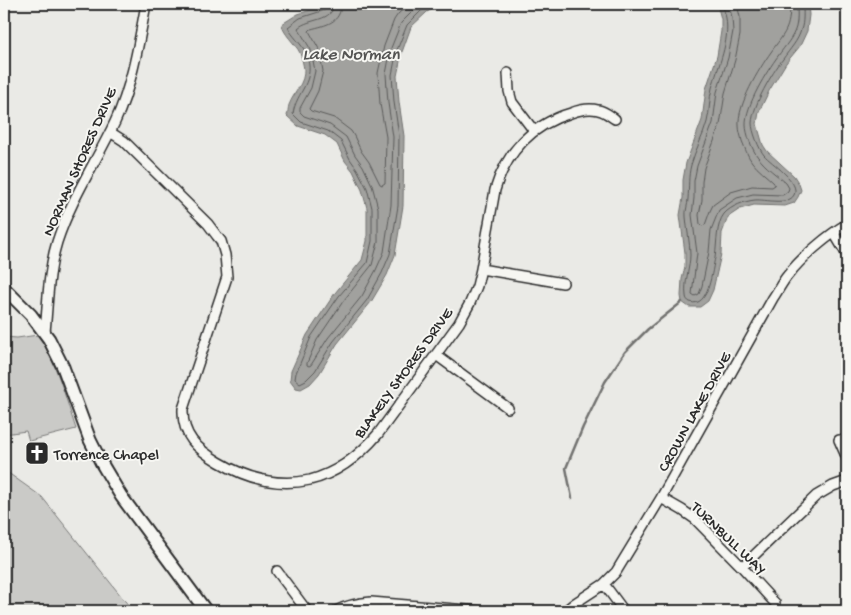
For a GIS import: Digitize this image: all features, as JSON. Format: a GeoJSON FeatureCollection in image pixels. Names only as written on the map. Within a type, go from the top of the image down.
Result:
{"type":"FeatureCollection","features":[{"type":"Feature","properties":{"kind":"street","name":"NORMAN SHORES DRIVE"},"geometry":{"type":"LineString","coordinates":[[45,332],[56,244],[69,211],[110,132],[124,100],[137,51],[146,4]]}},
{"type":"Feature","properties":{"kind":"street"},"geometry":{"type":"LineString","coordinates":[[508,73],[512,102],[534,131]]}},
{"type":"Feature","properties":{"kind":"street","name":"BLAKELY SHORES DRIVE"},"geometry":{"type":"LineString","coordinates":[[110,132],[124,141],[208,224],[218,236],[223,247],[227,265],[227,277],[183,409],[185,426],[190,438],[200,450],[240,473],[278,482],[302,481],[328,474],[357,456],[368,446],[436,355],[459,323],[470,303],[481,269],[494,190],[498,179],[515,150],[528,135],[555,118],[586,109],[598,110],[615,119]]}},
{"type":"Feature","properties":{"kind":"street","name":"CROWN LAKE DRIVE"},"geometry":{"type":"LineString","coordinates":[[565,611],[604,584],[616,572],[661,498],[773,298],[788,275],[805,257],[847,224]]}},
{"type":"Feature","properties":{"kind":"street"},"geometry":{"type":"LineString","coordinates":[[834,233],[847,255]]}},
{"type":"Feature","properties":{"kind":"street"},"geometry":{"type":"LineString","coordinates":[[481,269],[563,283]]}},
{"type":"Feature","properties":{"kind":"street"},"geometry":{"type":"LineString","coordinates":[[4,288],[45,332],[64,367],[90,440],[102,464],[125,501],[206,611]]}},
{"type":"Feature","properties":{"kind":"street"},"geometry":{"type":"LineString","coordinates":[[436,355],[508,408]]}},
{"type":"Feature","properties":{"kind":"street"},"geometry":{"type":"LineString","coordinates":[[839,440],[847,458]]}},
{"type":"Feature","properties":{"kind":"street"},"geometry":{"type":"LineString","coordinates":[[742,567],[816,496],[832,486],[847,480]]}},
{"type":"Feature","properties":{"kind":"street","name":"TURNBULL WAY"},"geometry":{"type":"LineString","coordinates":[[661,498],[694,519],[775,603]]}},
{"type":"Feature","properties":{"kind":"street"},"geometry":{"type":"LineString","coordinates":[[277,571],[307,611]]}},
{"type":"Feature","properties":{"kind":"street"},"geometry":{"type":"LineString","coordinates":[[604,584],[624,611]]}},
{"type":"Feature","properties":{"kind":"street"},"geometry":{"type":"LineString","coordinates":[[336,611],[346,606],[371,602],[479,611]]}},
{"type":"Feature","properties":{"kind":"shaded area"},"geometry":{"type":"Polygon","coordinates":[[[38,335],[55,369],[76,429],[29,441],[26,431],[4,434],[4,337],[17,338],[38,335]]]}},
{"type":"Feature","properties":{"kind":"shaded area"},"geometry":{"type":"Polygon","coordinates":[[[4,470],[42,497],[133,611],[4,611],[4,470]]]}},
{"type":"Feature","properties":{"kind":"water","name":"Lake Norman"},"geometry":{"type":"Polygon","coordinates":[[[330,4],[441,4],[427,12],[411,27],[402,52],[397,76],[404,136],[403,206],[395,255],[387,275],[371,302],[337,344],[319,374],[310,384],[301,389],[296,388],[290,380],[291,371],[307,335],[335,293],[362,260],[367,241],[367,208],[362,190],[337,144],[325,135],[298,126],[287,116],[291,100],[303,79],[304,69],[300,53],[284,31],[282,24],[298,14],[330,4]]]}},
{"type":"Feature","properties":{"kind":"water"},"geometry":{"type":"Polygon","coordinates":[[[717,4],[808,4],[807,31],[800,46],[786,63],[769,91],[759,112],[757,124],[763,145],[767,151],[794,176],[801,190],[794,203],[785,206],[754,205],[740,209],[728,217],[722,233],[721,254],[713,290],[708,301],[700,307],[689,307],[682,302],[681,296],[685,267],[680,215],[683,198],[683,180],[686,163],[702,120],[706,89],[717,56],[721,19],[717,4]]]}},
{"type":"Feature","properties":{"kind":"waterway"},"geometry":{"type":"LineString","coordinates":[[572,498],[566,468],[605,382],[625,352],[648,329],[682,302]]}},
{"type":"Feature","properties":{"kind":"place","name":"Torrence Chapel"},"geometry":{"type":"Point","coordinates":[37,453]}}]}
